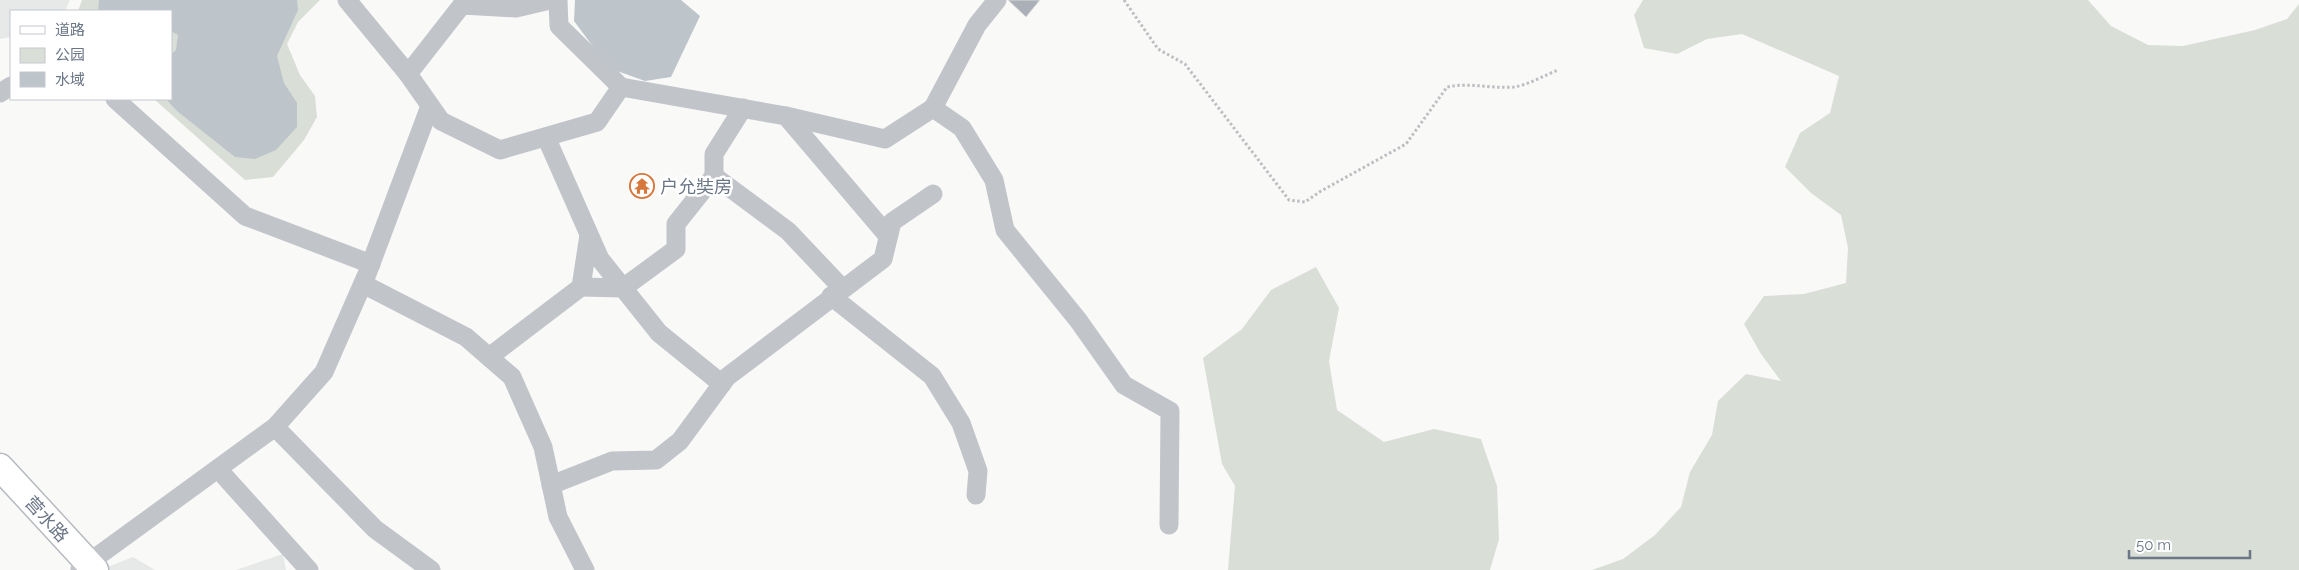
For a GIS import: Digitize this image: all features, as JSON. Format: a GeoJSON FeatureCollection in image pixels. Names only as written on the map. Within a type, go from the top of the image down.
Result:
{"type":"FeatureCollection","features":[{"type":"Feature","properties":{"kind":"street"},"geometry":{"type":"LineString","coordinates":[[347,0],[408,74],[441,121],[500,150],[597,122],[621,87]]}},
{"type":"Feature","properties":{"kind":"street"},"geometry":{"type":"LineString","coordinates":[[408,74],[462,5],[516,8],[550,0]]}},
{"type":"Feature","properties":{"kind":"street"},"geometry":{"type":"LineString","coordinates":[[558,0],[559,26],[621,87],[786,116],[885,139],[933,108],[977,25],[997,0]]}},
{"type":"Feature","properties":{"kind":"street"},"geometry":{"type":"LineString","coordinates":[[116,100],[245,216],[371,264]]}},
{"type":"Feature","properties":{"kind":"street"},"geometry":{"type":"LineString","coordinates":[[88,568],[275,427],[324,372],[371,264],[430,106]]}},
{"type":"Feature","properties":{"kind":"street"},"geometry":{"type":"LineString","coordinates":[[489,357],[581,287],[623,288],[676,249],[676,224],[714,176],[714,154],[743,108]]}},
{"type":"Feature","properties":{"kind":"street"},"geometry":{"type":"LineString","coordinates":[[933,108],[962,128],[994,180],[1005,230],[1078,320],[1124,385],[1170,411],[1169,525]]}},
{"type":"Feature","properties":{"kind":"street"},"geometry":{"type":"LineString","coordinates":[[786,116],[888,236]]}},
{"type":"Feature","properties":{"kind":"street"},"geometry":{"type":"LineString","coordinates":[[546,137],[600,258],[659,333],[722,384]]}},
{"type":"Feature","properties":{"kind":"street"},"geometry":{"type":"LineString","coordinates":[[714,176],[788,231],[837,292],[932,376],[960,423],[978,471],[976,495]]}},
{"type":"Feature","properties":{"kind":"street"},"geometry":{"type":"LineString","coordinates":[[551,485],[612,461],[656,460],[680,441],[727,377],[883,258],[892,222],[933,194]]}},
{"type":"Feature","properties":{"kind":"street"},"geometry":{"type":"LineString","coordinates":[[581,287],[589,235]]}},
{"type":"Feature","properties":{"kind":"street"},"geometry":{"type":"LineString","coordinates":[[363,284],[466,337],[512,377],[543,447],[558,517],[585,570]]}},
{"type":"Feature","properties":{"kind":"street"},"geometry":{"type":"LineString","coordinates":[[275,427],[375,529],[431,570]]}},
{"type":"Feature","properties":{"kind":"street","name":"营水路"},"geometry":{"type":"LineString","coordinates":[[0,467],[88,568]]}},
{"type":"Feature","properties":{"kind":"street"},"geometry":{"type":"LineString","coordinates":[[218,470],[310,570]]}},
{"type":"Feature","properties":{"kind":"path"},"geometry":{"type":"LineString","coordinates":[[1124,0],[1158,49],[1185,64],[1289,200],[1305,202],[1321,190],[1406,144],[1447,87],[1464,83],[1490,87],[1516,87],[1558,70]]}},
{"type":"Feature","properties":{"kind":"shaded area"},"geometry":{"type":"Polygon","coordinates":[[[0,0],[70,0],[65,10],[10,10],[10,37],[0,39],[0,0]]]}},
{"type":"Feature","properties":{"kind":"shaded area"},"geometry":{"type":"Polygon","coordinates":[[[283,554],[286,570],[236,570],[283,554]]]}},
{"type":"Feature","properties":{"kind":"shaded area"},"geometry":{"type":"Polygon","coordinates":[[[133,557],[155,570],[100,570],[133,557]]]}},
{"type":"Feature","properties":{"kind":"green space"},"geometry":{"type":"Polygon","coordinates":[[[82,0],[320,0],[298,22],[287,44],[300,75],[315,96],[317,117],[304,140],[273,177],[245,180],[155,100],[172,100],[172,10],[78,10],[82,0]]]}},
{"type":"Feature","properties":{"kind":"green space"},"geometry":{"type":"Polygon","coordinates":[[[1643,0],[2088,0],[2111,26],[2148,45],[2183,46],[2255,30],[2287,19],[2299,4],[2299,570],[1592,570],[1623,559],[1655,535],[1681,507],[1690,472],[1712,435],[1718,401],[1746,374],[1781,381],[1761,354],[1744,324],[1764,296],[1804,294],[1846,283],[1848,248],[1841,215],[1811,193],[1785,167],[1800,133],[1830,113],[1839,76],[1742,34],[1707,39],[1677,54],[1644,48],[1634,15],[1643,0]]]}},
{"type":"Feature","properties":{"kind":"green space"},"geometry":{"type":"Polygon","coordinates":[[[1316,267],[1339,308],[1329,361],[1337,410],[1384,442],[1434,429],[1481,439],[1497,486],[1499,539],[1490,570],[1228,570],[1235,486],[1222,464],[1203,358],[1242,329],[1271,290],[1316,267]]]}},
{"type":"Feature","properties":{"kind":"water"},"geometry":{"type":"Polygon","coordinates":[[[99,0],[297,0],[298,10],[277,56],[284,83],[297,103],[297,127],[276,150],[255,159],[235,157],[177,111],[167,100],[172,100],[172,53],[176,50],[178,35],[172,32],[172,10],[98,10],[99,0]]]}},
{"type":"Feature","properties":{"kind":"water"},"geometry":{"type":"Polygon","coordinates":[[[575,0],[681,0],[700,16],[671,77],[645,81],[609,68],[574,21],[575,0]]]}},
{"type":"Feature","properties":{"kind":"building"},"geometry":{"type":"Polygon","coordinates":[[[1008,0],[1040,0],[1026,17],[1008,0]]]}},
{"type":"Feature","properties":{"kind":"place","name":"户允奘房"},"geometry":{"type":"Point","coordinates":[642,186]}}]}
